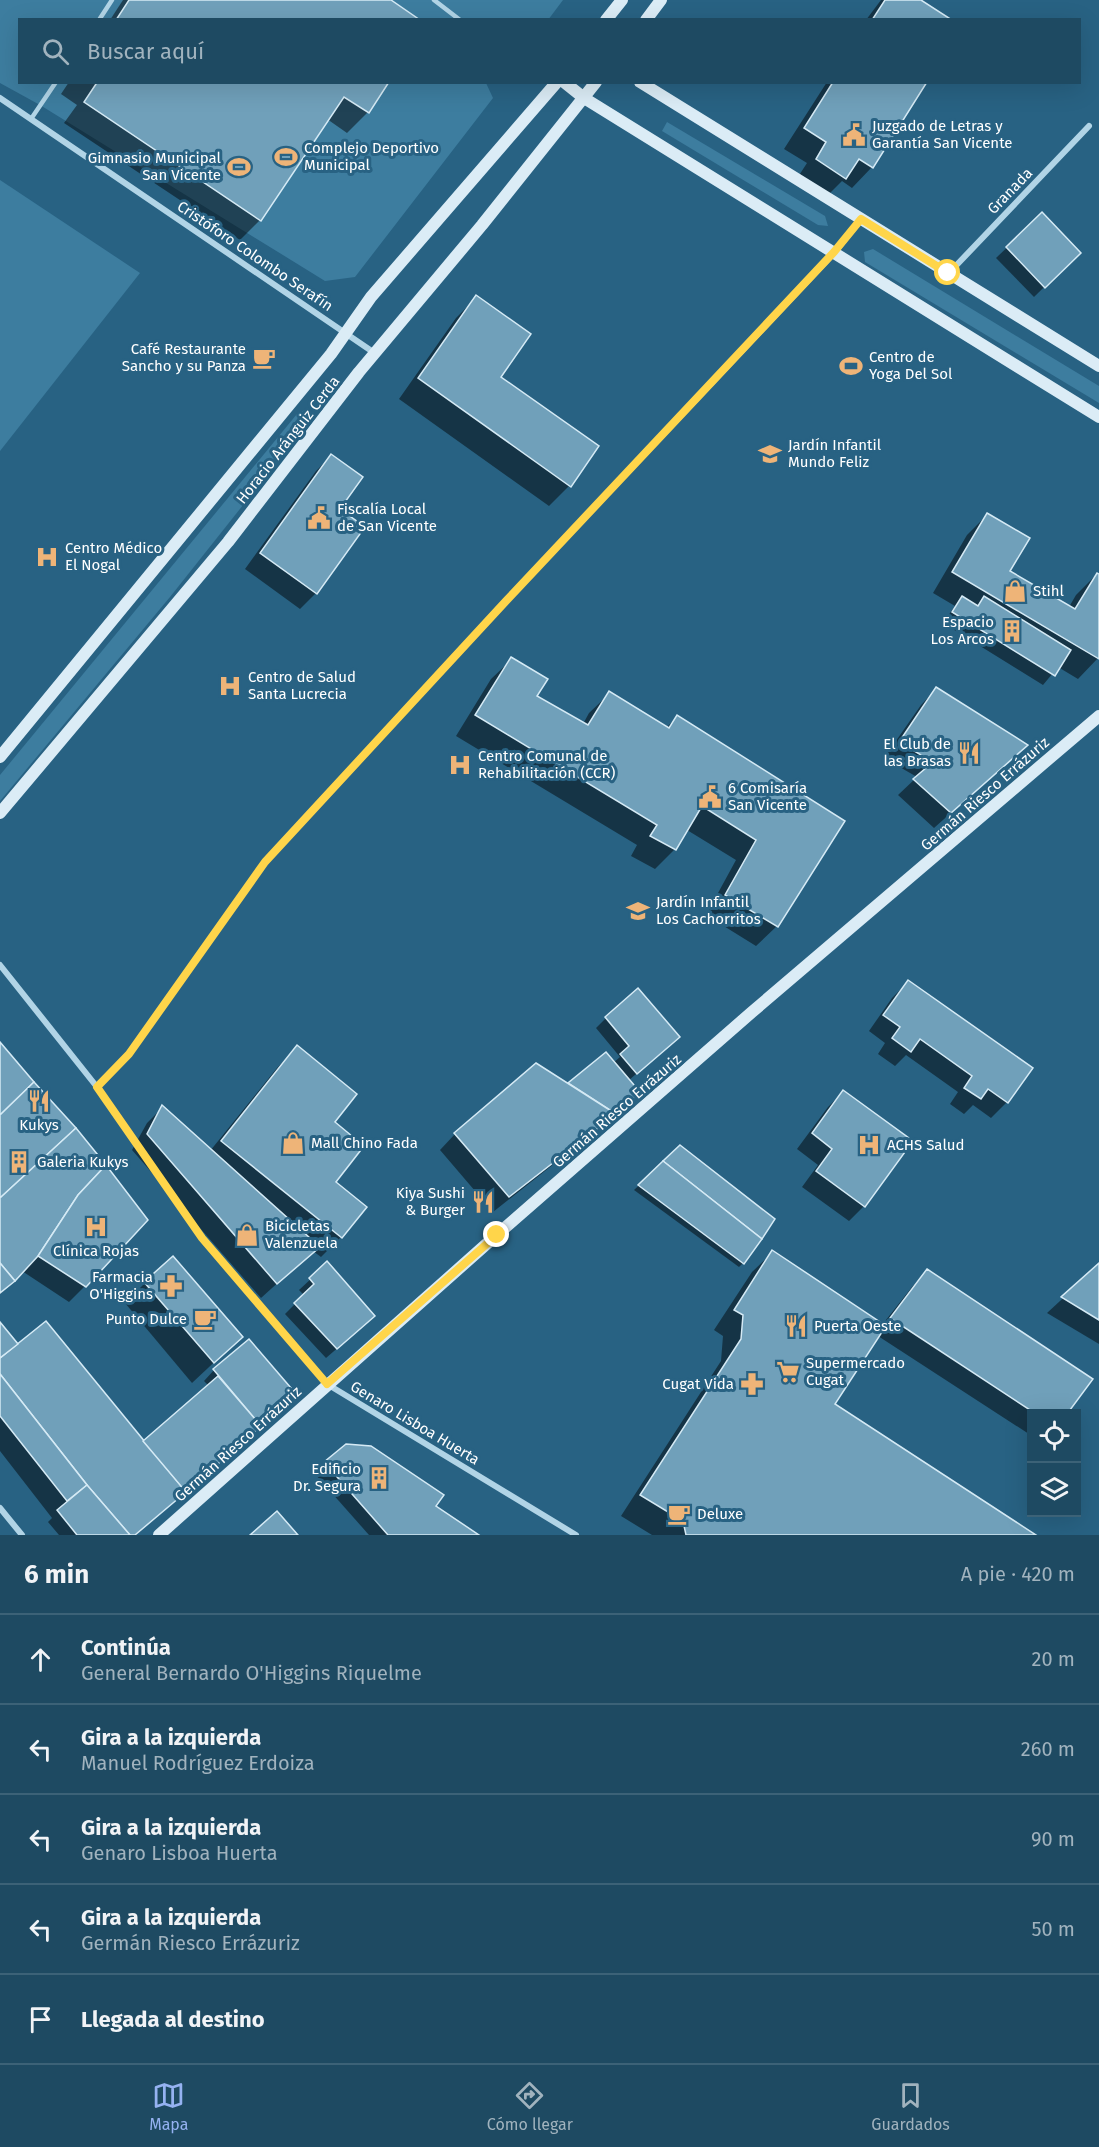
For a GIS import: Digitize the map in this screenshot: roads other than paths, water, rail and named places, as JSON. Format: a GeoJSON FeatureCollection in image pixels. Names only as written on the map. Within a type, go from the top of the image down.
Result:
{"type":"FeatureCollection","features":[{"type":"Feature","properties":{"kind":"street"},"geometry":{"type":"LineString","coordinates":[[608,18],[622,0]]}},
{"type":"Feature","properties":{"kind":"street"},"geometry":{"type":"LineString","coordinates":[[648,18],[661,0]]}},
{"type":"Feature","properties":{"kind":"street","name":"Horacio Aránguiz Cerda"},"geometry":{"type":"LineString","coordinates":[[0,757],[347,333],[371,297],[555,84]]}},
{"type":"Feature","properties":{"kind":"street"},"geometry":{"type":"LineString","coordinates":[[566,84],[584,98],[1099,417]]}},
{"type":"Feature","properties":{"kind":"street","name":"Horacio Aránguiz Cerda"},"geometry":{"type":"LineString","coordinates":[[0,813],[228,542],[352,382],[594,84]]}},
{"type":"Feature","properties":{"kind":"street"},"geometry":{"type":"LineString","coordinates":[[643,84],[1099,366]]}},
{"type":"Feature","properties":{"kind":"street","name":"Cristóforo Colombo Serafín"},"geometry":{"type":"LineString","coordinates":[[0,98],[376,354]]}},
{"type":"Feature","properties":{"kind":"street","name":"Granada"},"geometry":{"type":"LineString","coordinates":[[948,273],[1089,126]]}},
{"type":"Feature","properties":{"kind":"street"},"geometry":{"type":"LineString","coordinates":[[97,1087],[129,1054],[265,862],[834,252],[861,219]]}},
{"type":"Feature","properties":{"kind":"street","name":"Germán Riesco Errázuriz"},"geometry":{"type":"LineString","coordinates":[[159,1535],[327,1384],[752,1012],[1099,716]]}},
{"type":"Feature","properties":{"kind":"street","name":"Genaro Lisboa Huerta"},"geometry":{"type":"LineString","coordinates":[[0,965],[97,1087],[202,1238],[327,1384],[576,1535]]}},
{"type":"Feature","properties":{"kind":"street"},"geometry":{"type":"LineString","coordinates":[[0,1508],[22,1535]]}},
{"type":"Feature","properties":{"kind":"lane"},"geometry":{"type":"LineString","coordinates":[[100,18],[112,0]]}},
{"type":"Feature","properties":{"kind":"lane"},"geometry":{"type":"LineString","coordinates":[[434,0],[457,18]]}},
{"type":"Feature","properties":{"kind":"lane"},"geometry":{"type":"LineString","coordinates":[[31,119],[55,84]]}},
{"type":"Feature","properties":{"kind":"place","name":"Juzgado de Letras y Garantía San Vicente"},"geometry":{"type":"Point","coordinates":[854,135]}},
{"type":"Feature","properties":{"kind":"place","name":"Complejo Deportivo Municipal"},"geometry":{"type":"Point","coordinates":[286,157]}},
{"type":"Feature","properties":{"kind":"place","name":"Gimnasio Municipal San Vicente"},"geometry":{"type":"Point","coordinates":[239,167]}},
{"type":"Feature","properties":{"kind":"place","name":"Café Restaurante Sancho y su Panza"},"geometry":{"type":"Point","coordinates":[264,358]}},
{"type":"Feature","properties":{"kind":"place","name":"Centro de Yoga Del Sol"},"geometry":{"type":"Point","coordinates":[851,366]}},
{"type":"Feature","properties":{"kind":"place","name":"Jardín Infantil Mundo Feliz"},"geometry":{"type":"Point","coordinates":[770,454]}},
{"type":"Feature","properties":{"kind":"place","name":"Fiscalía Local de San Vicente"},"geometry":{"type":"Point","coordinates":[319,518]}},
{"type":"Feature","properties":{"kind":"place","name":"Centro Médico El Nogal"},"geometry":{"type":"Point","coordinates":[47,557]}},
{"type":"Feature","properties":{"kind":"place","name":"Stihl"},"geometry":{"type":"Point","coordinates":[1015,591]}},
{"type":"Feature","properties":{"kind":"place","name":"Espacio Los Arcos"},"geometry":{"type":"Point","coordinates":[1012,631]}},
{"type":"Feature","properties":{"kind":"place","name":"Centro de Salud Santa Lucrecia"},"geometry":{"type":"Point","coordinates":[230,686]}},
{"type":"Feature","properties":{"kind":"place","name":"El Club de las Brasas"},"geometry":{"type":"Point","coordinates":[969,753]}},
{"type":"Feature","properties":{"kind":"place","name":"Centro Comunal de Rehabilitación (CCR)"},"geometry":{"type":"Point","coordinates":[460,765]}},
{"type":"Feature","properties":{"kind":"place","name":"6 Comisaría San Vicente"},"geometry":{"type":"Point","coordinates":[710,797]}},
{"type":"Feature","properties":{"kind":"place","name":"Jardín Infantil Los Cachorritos"},"geometry":{"type":"Point","coordinates":[638,911]}},
{"type":"Feature","properties":{"kind":"place","name":"Kukys"},"geometry":{"type":"Point","coordinates":[39,1101]}},
{"type":"Feature","properties":{"kind":"place","name":"Mall Chino Fada"},"geometry":{"type":"Point","coordinates":[293,1143]}},
{"type":"Feature","properties":{"kind":"place","name":"ACHS Salud"},"geometry":{"type":"Point","coordinates":[869,1145]}},
{"type":"Feature","properties":{"kind":"place","name":"Galeria Kukys"},"geometry":{"type":"Point","coordinates":[19,1162]}},
{"type":"Feature","properties":{"kind":"place","name":"Kiya Sushi & Burger"},"geometry":{"type":"Point","coordinates":[483,1202]}},
{"type":"Feature","properties":{"kind":"place","name":"Clínica Rojas"},"geometry":{"type":"Point","coordinates":[96,1227]}},
{"type":"Feature","properties":{"kind":"place","name":"Bicicletas Valenzuela"},"geometry":{"type":"Point","coordinates":[247,1235]}},
{"type":"Feature","properties":{"kind":"place","name":"Farmacia O'Higgins"},"geometry":{"type":"Point","coordinates":[171,1286]}},
{"type":"Feature","properties":{"kind":"place","name":"Punto Dulce"},"geometry":{"type":"Point","coordinates":[205,1319]}},
{"type":"Feature","properties":{"kind":"place","name":"Puerta Oeste"},"geometry":{"type":"Point","coordinates":[796,1326]}},
{"type":"Feature","properties":{"kind":"place","name":"Supermercado Cugat"},"geometry":{"type":"Point","coordinates":[788,1372]}},
{"type":"Feature","properties":{"kind":"place","name":"Cugat Vida"},"geometry":{"type":"Point","coordinates":[752,1384]}},
{"type":"Feature","properties":{"kind":"place","name":"Edificio Dr. Segura"},"geometry":{"type":"Point","coordinates":[379,1478]}},
{"type":"Feature","properties":{"kind":"place","name":"Deluxe"},"geometry":{"type":"Point","coordinates":[679,1514]}}]}
